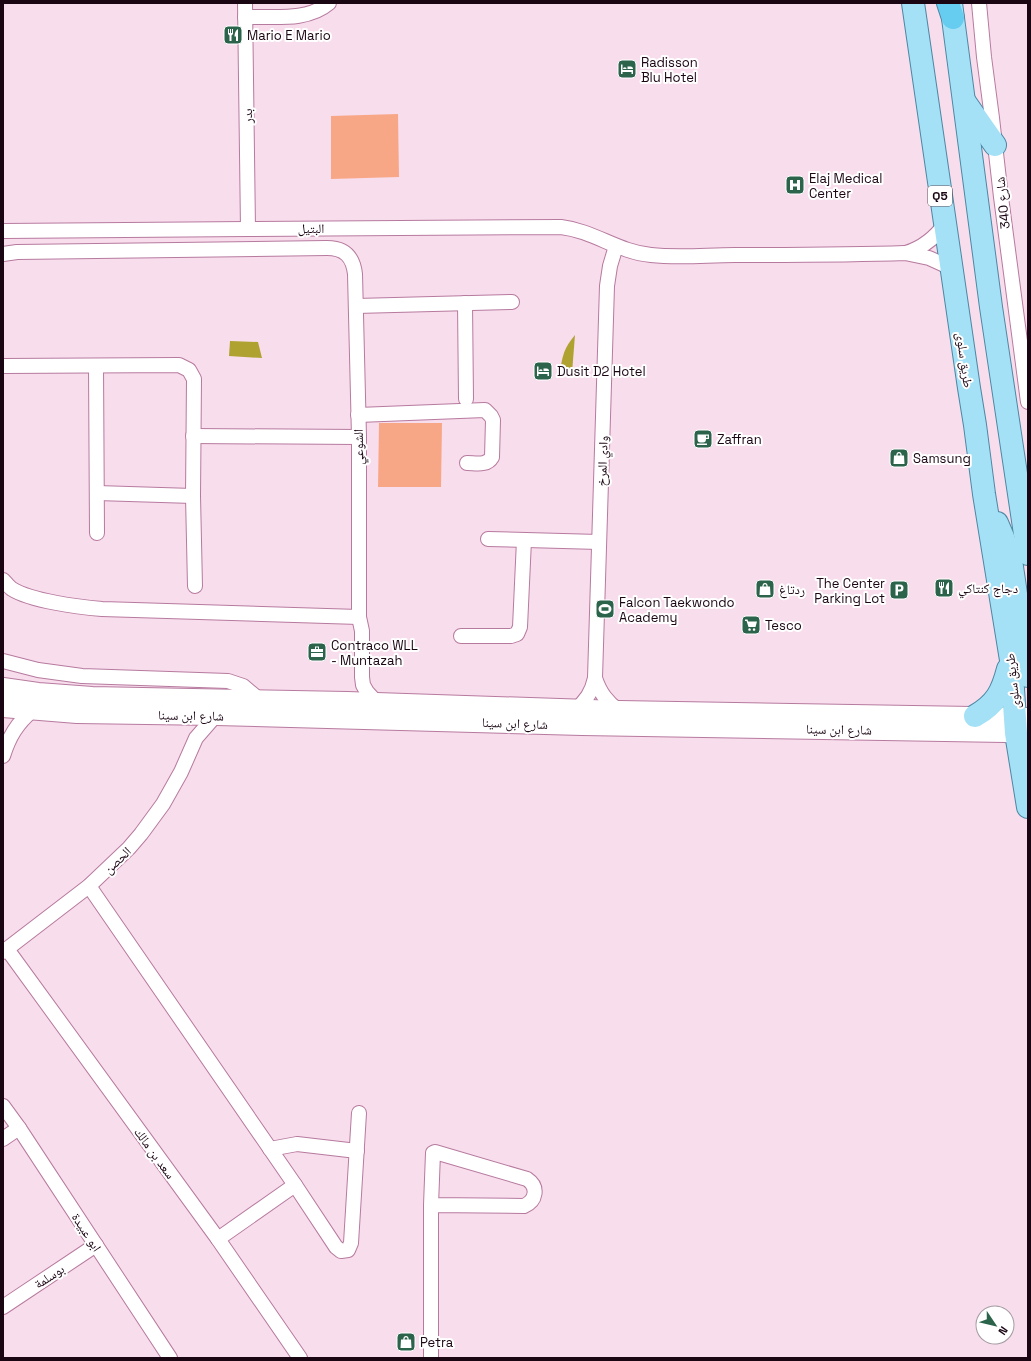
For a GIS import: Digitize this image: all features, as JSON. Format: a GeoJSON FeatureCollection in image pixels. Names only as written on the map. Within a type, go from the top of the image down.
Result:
{"type":"FeatureCollection","features":[{"type":"Feature","properties":{"kind":"main road","name":"طريق سلوى"},"geometry":{"type":"LineString","coordinates":[[913,3],[944,224],[975,425],[985,503],[1023,725]]}},
{"type":"Feature","properties":{"kind":"main road"},"geometry":{"type":"LineString","coordinates":[[951,8],[999,360],[1028,554]]}},
{"type":"Feature","properties":{"kind":"main road"},"geometry":{"type":"LineString","coordinates":[[963,99],[995,146]]}},
{"type":"Feature","properties":{"kind":"main road"},"geometry":{"type":"LineString","coordinates":[[1018,488],[1028,465]]}},
{"type":"Feature","properties":{"kind":"main road"},"geometry":{"type":"LineString","coordinates":[[985,503],[1001,531],[1011,560],[1028,676]]}},
{"type":"Feature","properties":{"kind":"main road"},"geometry":{"type":"LineString","coordinates":[[974,716],[991,705],[998,697],[1005,683],[1011,660]]}},
{"type":"Feature","properties":{"kind":"main road","name":"Q5"},"geometry":{"type":"LineString","coordinates":[[1023,725],[1028,807]]}},
{"type":"Feature","properties":{"kind":"street"},"geometry":{"type":"LineString","coordinates":[[245,10],[303,16],[317,12],[329,3]]}},
{"type":"Feature","properties":{"kind":"street","name":"شارع 340"},"geometry":{"type":"LineString","coordinates":[[979,3],[1002,205],[1028,402]]}},
{"type":"Feature","properties":{"kind":"street","name":"بدر"},"geometry":{"type":"LineString","coordinates":[[245,10],[248,229]]}},
{"type":"Feature","properties":{"kind":"street"},"geometry":{"type":"LineString","coordinates":[[905,253],[913,251],[928,242],[940,231],[944,224]]}},
{"type":"Feature","properties":{"kind":"street","name":"البتيل"},"geometry":{"type":"LineString","coordinates":[[3,232],[561,227],[573,228],[638,254],[670,256],[905,253]]}},
{"type":"Feature","properties":{"kind":"street","name":"وادي المرخ"},"geometry":{"type":"LineString","coordinates":[[575,710],[583,704],[589,696],[595,678],[608,286],[616,246]]}},
{"type":"Feature","properties":{"kind":"street","name":"الشوعي"},"geometry":{"type":"LineString","coordinates":[[3,254],[17,252],[335,248],[348,254],[352,260],[356,274],[359,437],[359,618],[356,684],[347,702]]}},
{"type":"Feature","properties":{"kind":"street"},"geometry":{"type":"LineString","coordinates":[[905,253],[929,258],[951,268]]}},
{"type":"Feature","properties":{"kind":"street"},"geometry":{"type":"LineString","coordinates":[[356,306],[512,302]]}},
{"type":"Feature","properties":{"kind":"street"},"geometry":{"type":"LineString","coordinates":[[465,303],[466,399]]}},
{"type":"Feature","properties":{"kind":"street"},"geometry":{"type":"LineString","coordinates":[[3,366],[179,365],[189,370],[194,379],[193,496],[195,586]]}},
{"type":"Feature","properties":{"kind":"street"},"geometry":{"type":"LineString","coordinates":[[96,366],[97,533]]}},
{"type":"Feature","properties":{"kind":"street"},"geometry":{"type":"LineString","coordinates":[[358,415],[486,410],[492,416],[493,420],[492,457],[485,463],[467,463]]}},
{"type":"Feature","properties":{"kind":"street"},"geometry":{"type":"LineString","coordinates":[[193,436],[359,437]]}},
{"type":"Feature","properties":{"kind":"street"},"geometry":{"type":"LineString","coordinates":[[97,493],[193,496]]}},
{"type":"Feature","properties":{"kind":"street"},"geometry":{"type":"LineString","coordinates":[[488,540],[599,542]]}},
{"type":"Feature","properties":{"kind":"street"},"geometry":{"type":"LineString","coordinates":[[461,636],[511,636],[517,634],[520,627],[524,540]]}},
{"type":"Feature","properties":{"kind":"street"},"geometry":{"type":"LineString","coordinates":[[3,580],[12,588],[23,594],[69,605],[91,608],[359,618]]}},
{"type":"Feature","properties":{"kind":"street","name":"الشوعي"},"geometry":{"type":"LineString","coordinates":[[359,618],[362,630],[363,685],[378,704]]}},
{"type":"Feature","properties":{"kind":"street"},"geometry":{"type":"LineString","coordinates":[[3,661],[38,670],[82,676],[228,681],[243,686],[261,701]]}},
{"type":"Feature","properties":{"kind":"street","name":"وادي المرخ"},"geometry":{"type":"LineString","coordinates":[[595,678],[598,688],[604,697],[619,711]]}},
{"type":"Feature","properties":{"kind":"street","name":"شارع ابن سينا"},"geometry":{"type":"LineString","coordinates":[[3,688],[38,693],[92,697],[347,702],[619,711],[974,716],[1023,725]]}},
{"type":"Feature","properties":{"kind":"street","name":"شارع ابن سينا"},"geometry":{"type":"LineString","coordinates":[[3,707],[77,713],[216,715],[582,725],[1023,725]]}},
{"type":"Feature","properties":{"kind":"street"},"geometry":{"type":"LineString","coordinates":[[3,756],[14,730],[33,710]]}},
{"type":"Feature","properties":{"kind":"street"},"geometry":{"type":"LineString","coordinates":[[179,715],[190,724],[196,738]]}},
{"type":"Feature","properties":{"kind":"street","name":"الحصن"},"geometry":{"type":"LineString","coordinates":[[5,951],[88,886],[125,853],[153,820],[181,772],[196,738],[216,715]]}},
{"type":"Feature","properties":{"kind":"street"},"geometry":{"type":"LineString","coordinates":[[88,886],[295,1184],[338,1250],[345,1251],[348,1250],[351,1243],[359,1114]]}},
{"type":"Feature","properties":{"kind":"street","name":"سعد بن مالك"},"geometry":{"type":"LineString","coordinates":[[5,951],[218,1239],[300,1358]]}},
{"type":"Feature","properties":{"kind":"street","name":"ابو عبيدة"},"geometry":{"type":"LineString","coordinates":[[3,1106],[170,1358]]}},
{"type":"Feature","properties":{"kind":"street"},"geometry":{"type":"LineString","coordinates":[[3,1139],[19,1128]]}},
{"type":"Feature","properties":{"kind":"street"},"geometry":{"type":"LineString","coordinates":[[270,1149],[296,1144],[357,1151]]}},
{"type":"Feature","properties":{"kind":"street"},"geometry":{"type":"LineString","coordinates":[[431,1205],[524,1206],[531,1201],[535,1194],[535,1189],[534,1185],[527,1180],[435,1152],[432,1155],[431,1205],[431,1358]]}},
{"type":"Feature","properties":{"kind":"street"},"geometry":{"type":"LineString","coordinates":[[218,1239],[295,1184]]}},
{"type":"Feature","properties":{"kind":"street","name":"بوسلمة"},"geometry":{"type":"LineString","coordinates":[[5,1302],[96,1245]]}},
{"type":"Feature","properties":{"kind":"shaded area"},"geometry":{"type":"Polygon","coordinates":[[[398,114],[399,177],[331,179],[331,116],[398,114]]]}},
{"type":"Feature","properties":{"kind":"shaded area"},"geometry":{"type":"Polygon","coordinates":[[[575,335],[572,373],[560,373],[564,352],[575,335]]]}},
{"type":"Feature","properties":{"kind":"shaded area"},"geometry":{"type":"Polygon","coordinates":[[[230,341],[258,342],[262,358],[229,356],[230,341]]]}},
{"type":"Feature","properties":{"kind":"shaded area"},"geometry":{"type":"Polygon","coordinates":[[[379,423],[442,423],[441,487],[378,487],[379,423]]]}},
{"type":"Feature","properties":{"kind":"place","name":"Mario E Mario"},"geometry":{"type":"Point","coordinates":[233,35]}},
{"type":"Feature","properties":{"kind":"place","name":"Radisson Blu Hotel"},"geometry":{"type":"Point","coordinates":[627,69]}},
{"type":"Feature","properties":{"kind":"place","name":"Elaj Medical Center"},"geometry":{"type":"Point","coordinates":[795,185]}},
{"type":"Feature","properties":{"kind":"place","name":"Dusit D2 Hotel"},"geometry":{"type":"Point","coordinates":[543,371]}},
{"type":"Feature","properties":{"kind":"place","name":"Zaffran"},"geometry":{"type":"Point","coordinates":[703,439]}},
{"type":"Feature","properties":{"kind":"place","name":"Samsung"},"geometry":{"type":"Point","coordinates":[899,458]}},
{"type":"Feature","properties":{"kind":"place","name":"دجاج كنتاكي"},"geometry":{"type":"Point","coordinates":[944,588]}},
{"type":"Feature","properties":{"kind":"place","name":"ردتاغ"},"geometry":{"type":"Point","coordinates":[765,589]}},
{"type":"Feature","properties":{"kind":"place","name":"The Center Parking Lot"},"geometry":{"type":"Point","coordinates":[899,590]}},
{"type":"Feature","properties":{"kind":"place","name":"Falcon Taekwondo Academy"},"geometry":{"type":"Point","coordinates":[605,609]}},
{"type":"Feature","properties":{"kind":"place","name":"Tesco"},"geometry":{"type":"Point","coordinates":[751,625]}},
{"type":"Feature","properties":{"kind":"place","name":"Contraco WLL - Muntazah"},"geometry":{"type":"Point","coordinates":[317,652]}},
{"type":"Feature","properties":{"kind":"place","name":"Petra"},"geometry":{"type":"Point","coordinates":[406,1342]}}]}
